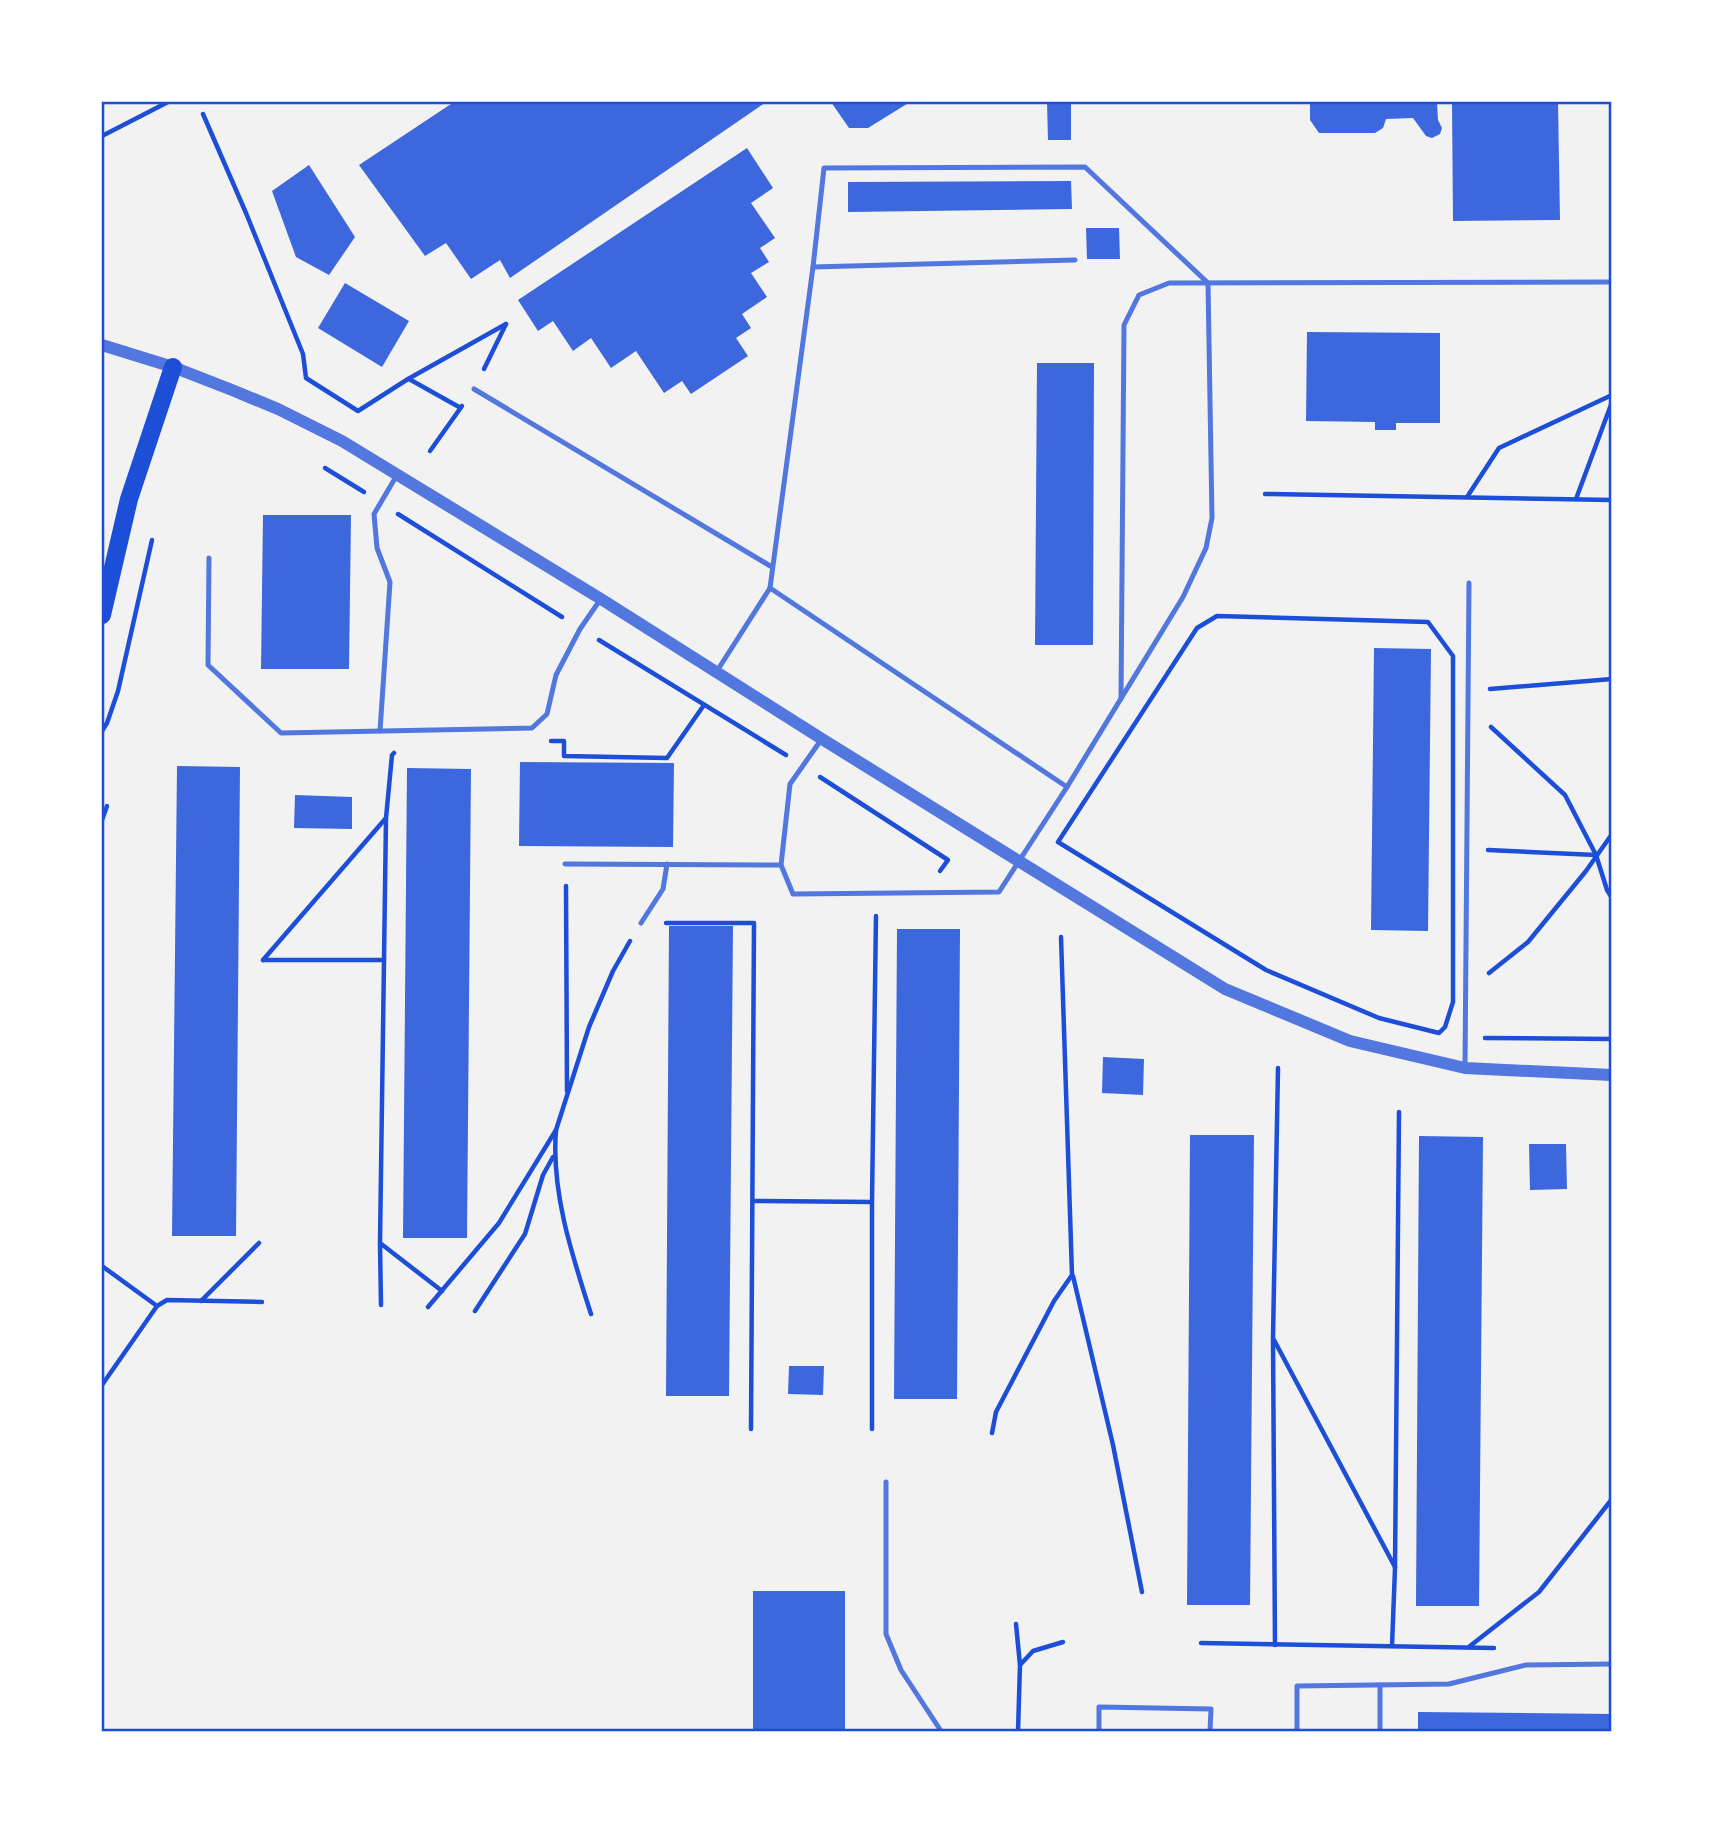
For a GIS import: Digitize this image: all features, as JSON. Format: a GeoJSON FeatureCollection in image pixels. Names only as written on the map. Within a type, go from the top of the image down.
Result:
{"type":"FeatureCollection","features":[{"type":"Feature","properties":{"kind":"main road"},"geometry":{"type":"LineString","coordinates":[[102,615],[129,499],[173,367]]}},
{"type":"Feature","properties":{"kind":"street"},"geometry":{"type":"LineString","coordinates":[[102,345],[173,367],[309,424],[342,441],[601,598],[822,739],[1225,989],[1350,1041],[1465,1068],[1612,1075]]}},
{"type":"Feature","properties":{"kind":"lane"},"geometry":{"type":"LineString","coordinates":[[717,671],[769,588],[824,168],[1085,167],[1208,284],[1212,518],[1206,548],[1183,597],[1067,787],[999,892],[793,894],[781,865],[790,784],[822,739]]}},
{"type":"Feature","properties":{"kind":"lane"},"geometry":{"type":"LineString","coordinates":[[813,267],[1075,260]]}},
{"type":"Feature","properties":{"kind":"lane"},"geometry":{"type":"LineString","coordinates":[[1121,699],[1124,325],[1139,295],[1169,284],[1612,282]]}},
{"type":"Feature","properties":{"kind":"lane"},"geometry":{"type":"LineString","coordinates":[[474,389],[772,567]]}},
{"type":"Feature","properties":{"kind":"lane"},"geometry":{"type":"LineString","coordinates":[[380,731],[390,582],[377,548],[374,514],[397,475]]}},
{"type":"Feature","properties":{"kind":"lane"},"geometry":{"type":"LineString","coordinates":[[209,558],[208,665],[281,733],[532,728],[547,714],[556,675],[580,629],[601,598]]}},
{"type":"Feature","properties":{"kind":"lane"},"geometry":{"type":"LineString","coordinates":[[1465,1068],[1469,583]]}},
{"type":"Feature","properties":{"kind":"lane"},"geometry":{"type":"LineString","coordinates":[[769,588],[1067,787]]}},
{"type":"Feature","properties":{"kind":"lane"},"geometry":{"type":"LineString","coordinates":[[565,864],[781,865]]}},
{"type":"Feature","properties":{"kind":"lane"},"geometry":{"type":"LineString","coordinates":[[641,923],[663,889],[667,864]]}},
{"type":"Feature","properties":{"kind":"lane"},"geometry":{"type":"LineString","coordinates":[[886,1482],[886,1634],[901,1670],[941,1731]]}},
{"type":"Feature","properties":{"kind":"lane"},"geometry":{"type":"LineString","coordinates":[[1297,1731],[1297,1686],[1449,1684],[1526,1665],[1612,1664]]}},
{"type":"Feature","properties":{"kind":"lane"},"geometry":{"type":"LineString","coordinates":[[1380,1685],[1380,1731]]}},
{"type":"Feature","properties":{"kind":"lane"},"geometry":{"type":"LineString","coordinates":[[1099,1731],[1099,1707],[1211,1709],[1210,1731]]}},
{"type":"Feature","properties":{"kind":"path"},"geometry":{"type":"LineString","coordinates":[[102,136],[168,102]]}},
{"type":"Feature","properties":{"kind":"path"},"geometry":{"type":"LineString","coordinates":[[203,114],[303,354],[306,378],[358,411],[408,379],[506,324]]}},
{"type":"Feature","properties":{"kind":"path"},"geometry":{"type":"LineString","coordinates":[[408,379],[460,408]]}},
{"type":"Feature","properties":{"kind":"path"},"geometry":{"type":"LineString","coordinates":[[1467,498],[1499,448],[1612,396]]}},
{"type":"Feature","properties":{"kind":"path"},"geometry":{"type":"LineString","coordinates":[[1576,499],[1612,402]]}},
{"type":"Feature","properties":{"kind":"path"},"geometry":{"type":"LineString","coordinates":[[325,468],[803,766],[948,860],[923,894]]}},
{"type":"Feature","properties":{"kind":"path"},"geometry":{"type":"LineString","coordinates":[[1265,494],[1612,500]]}},
{"type":"Feature","properties":{"kind":"path"},"geometry":{"type":"LineString","coordinates":[[1217,617],[1429,622],[1453,656],[1453,1002],[1445,1027],[1439,1032],[1379,1018],[1266,970],[1058,842],[1197,628],[1217,617]]}},
{"type":"Feature","properties":{"kind":"path"},"geometry":{"type":"LineString","coordinates":[[1484,698],[1486,689],[1612,679]]}},
{"type":"Feature","properties":{"kind":"path"},"geometry":{"type":"LineString","coordinates":[[538,741],[564,741],[564,756],[667,758],[704,705]]}},
{"type":"Feature","properties":{"kind":"path"},"geometry":{"type":"LineString","coordinates":[[1482,719],[1565,795],[1596,855],[1612,898]]}},
{"type":"Feature","properties":{"kind":"path"},"geometry":{"type":"LineString","coordinates":[[381,1305],[386,818],[392,755],[401,747]]}},
{"type":"Feature","properties":{"kind":"path"},"geometry":{"type":"LineString","coordinates":[[102,820],[107,806]]}},
{"type":"Feature","properties":{"kind":"path"},"geometry":{"type":"LineString","coordinates":[[384,960],[263,960],[386,818]]}},
{"type":"Feature","properties":{"kind":"path"},"geometry":{"type":"LineString","coordinates":[[1483,967],[1483,978],[1528,942],[1586,871],[1612,834]]}},
{"type":"Feature","properties":{"kind":"path"},"geometry":{"type":"LineString","coordinates":[[1480,850],[1596,855]]}},
{"type":"Feature","properties":{"kind":"path"},"geometry":{"type":"LineString","coordinates":[[565,864],[568,921],[565,1055],[567,1095]]}},
{"type":"Feature","properties":{"kind":"path"},"geometry":{"type":"LineString","coordinates":[[872,1429],[874,919],[881,910]]}},
{"type":"Feature","properties":{"kind":"path"},"geometry":{"type":"LineString","coordinates":[[591,1314],[570,1250],[554,1155],[556,1130],[598,1004],[613,971],[641,923],[754,923],[751,1429]]}},
{"type":"Feature","properties":{"kind":"path"},"geometry":{"type":"LineString","coordinates":[[1061,937],[1072,1275],[1113,1445],[1142,1592]]}},
{"type":"Feature","properties":{"kind":"path"},"geometry":{"type":"LineString","coordinates":[[1480,1038],[1612,1039]]}},
{"type":"Feature","properties":{"kind":"path"},"geometry":{"type":"LineString","coordinates":[[1275,1645],[1273,1338],[1278,1068]]}},
{"type":"Feature","properties":{"kind":"path"},"geometry":{"type":"LineString","coordinates":[[1392,1646],[1399,1112]]}},
{"type":"Feature","properties":{"kind":"path"},"geometry":{"type":"LineString","coordinates":[[428,1307],[499,1223],[556,1130]]}},
{"type":"Feature","properties":{"kind":"path"},"geometry":{"type":"LineString","coordinates":[[475,1311],[525,1234],[543,1175],[554,1155]]}},
{"type":"Feature","properties":{"kind":"path"},"geometry":{"type":"LineString","coordinates":[[753,1201],[872,1202]]}},
{"type":"Feature","properties":{"kind":"path"},"geometry":{"type":"LineString","coordinates":[[201,1302],[259,1243]]}},
{"type":"Feature","properties":{"kind":"path"},"geometry":{"type":"LineString","coordinates":[[380,1243],[442,1291]]}},
{"type":"Feature","properties":{"kind":"path"},"geometry":{"type":"LineString","coordinates":[[102,1266],[157,1306]]}},
{"type":"Feature","properties":{"kind":"path"},"geometry":{"type":"LineString","coordinates":[[992,1433],[996,1412],[1054,1301],[1072,1275]]}},
{"type":"Feature","properties":{"kind":"path"},"geometry":{"type":"LineString","coordinates":[[102,1385],[157,1306],[167,1300],[262,1302]]}},
{"type":"Feature","properties":{"kind":"path"},"geometry":{"type":"LineString","coordinates":[[1273,1338],[1395,1568]]}},
{"type":"Feature","properties":{"kind":"path"},"geometry":{"type":"LineString","coordinates":[[1468,1647],[1539,1592],[1612,1499]]}},
{"type":"Feature","properties":{"kind":"path"},"geometry":{"type":"LineString","coordinates":[[1016,1624],[1020,1665],[1018,1731]]}},
{"type":"Feature","properties":{"kind":"path"},"geometry":{"type":"LineString","coordinates":[[1020,1665],[1033,1651],[1063,1642]]}},
{"type":"Feature","properties":{"kind":"path"},"geometry":{"type":"LineString","coordinates":[[1201,1643],[1507,1648]]}},
{"type":"Feature","properties":{"kind":"building"},"geometry":{"type":"Polygon","coordinates":[[[454,102],[766,102],[510,278],[500,260],[471,279],[446,243],[425,256],[359,165],[454,102]]]}},
{"type":"Feature","properties":{"kind":"building"},"geometry":{"type":"Polygon","coordinates":[[[831,102],[910,102],[868,128],[849,128],[831,102]]]}},
{"type":"Feature","properties":{"kind":"building"},"geometry":{"type":"Polygon","coordinates":[[[1047,102],[1071,102],[1071,140],[1048,140],[1047,102]]]}},
{"type":"Feature","properties":{"kind":"building"},"geometry":{"type":"Polygon","coordinates":[[[1310,102],[1437,102],[1438,120],[1442,128],[1440,134],[1432,138],[1426,136],[1413,118],[1386,119],[1383,128],[1375,133],[1319,133],[1310,120],[1310,102]]]}},
{"type":"Feature","properties":{"kind":"building"},"geometry":{"type":"Polygon","coordinates":[[[1452,102],[1558,102],[1560,220],[1453,221],[1452,102]]]}},
{"type":"Feature","properties":{"kind":"building"},"geometry":{"type":"Polygon","coordinates":[[[747,148],[773,188],[751,203],[775,238],[760,248],[769,262],[751,273],[767,297],[742,314],[751,328],[736,338],[748,356],[691,394],[682,381],[664,393],[636,351],[611,368],[591,338],[573,351],[553,321],[538,331],[518,300],[747,148]]]}},
{"type":"Feature","properties":{"kind":"building"},"geometry":{"type":"Polygon","coordinates":[[[309,165],[355,237],[329,275],[296,257],[272,191],[309,165]]]}},
{"type":"Feature","properties":{"kind":"building"},"geometry":{"type":"Polygon","coordinates":[[[1071,181],[1072,209],[848,212],[848,182],[1071,181]]]}},
{"type":"Feature","properties":{"kind":"building"},"geometry":{"type":"Polygon","coordinates":[[[1086,228],[1119,228],[1120,259],[1087,259],[1086,228]]]}},
{"type":"Feature","properties":{"kind":"building"},"geometry":{"type":"Polygon","coordinates":[[[345,283],[409,321],[382,367],[318,328],[345,283]]]}},
{"type":"Feature","properties":{"kind":"building"},"geometry":{"type":"Polygon","coordinates":[[[1307,332],[1440,333],[1440,423],[1396,423],[1396,430],[1375,430],[1375,422],[1306,421],[1307,332]]]}},
{"type":"Feature","properties":{"kind":"building"},"geometry":{"type":"Polygon","coordinates":[[[1037,363],[1094,363],[1093,645],[1035,645],[1037,363]]]}},
{"type":"Feature","properties":{"kind":"building"},"geometry":{"type":"Polygon","coordinates":[[[263,515],[351,515],[349,669],[261,669],[263,515]]]}},
{"type":"Feature","properties":{"kind":"building"},"geometry":{"type":"Polygon","coordinates":[[[1374,648],[1431,649],[1428,931],[1371,930],[1374,648]]]}},
{"type":"Feature","properties":{"kind":"building"},"geometry":{"type":"Polygon","coordinates":[[[520,762],[674,763],[673,847],[519,846],[520,762]]]}},
{"type":"Feature","properties":{"kind":"building"},"geometry":{"type":"Polygon","coordinates":[[[177,766],[240,767],[236,1236],[172,1236],[177,766]]]}},
{"type":"Feature","properties":{"kind":"building"},"geometry":{"type":"Polygon","coordinates":[[[407,768],[471,769],[467,1238],[403,1238],[407,768]]]}},
{"type":"Feature","properties":{"kind":"building"},"geometry":{"type":"Polygon","coordinates":[[[295,795],[352,797],[352,829],[294,828],[295,795]]]}},
{"type":"Feature","properties":{"kind":"building"},"geometry":{"type":"Polygon","coordinates":[[[669,926],[733,926],[729,1396],[666,1396],[669,926]]]}},
{"type":"Feature","properties":{"kind":"building"},"geometry":{"type":"Polygon","coordinates":[[[897,929],[960,929],[957,1399],[894,1399],[897,929]]]}},
{"type":"Feature","properties":{"kind":"building"},"geometry":{"type":"Polygon","coordinates":[[[1103,1057],[1144,1059],[1143,1095],[1102,1093],[1103,1057]]]}},
{"type":"Feature","properties":{"kind":"building"},"geometry":{"type":"Polygon","coordinates":[[[1190,1135],[1254,1135],[1250,1605],[1187,1605],[1190,1135]]]}},
{"type":"Feature","properties":{"kind":"building"},"geometry":{"type":"Polygon","coordinates":[[[1419,1136],[1483,1137],[1479,1606],[1416,1606],[1419,1136]]]}},
{"type":"Feature","properties":{"kind":"building"},"geometry":{"type":"Polygon","coordinates":[[[1529,1144],[1566,1144],[1567,1189],[1530,1190],[1529,1144]]]}},
{"type":"Feature","properties":{"kind":"building"},"geometry":{"type":"Polygon","coordinates":[[[789,1366],[824,1366],[823,1395],[788,1394],[789,1366]]]}},
{"type":"Feature","properties":{"kind":"building"},"geometry":{"type":"Polygon","coordinates":[[[753,1591],[845,1591],[845,1731],[753,1731],[753,1591]]]}},
{"type":"Feature","properties":{"kind":"building"},"geometry":{"type":"Polygon","coordinates":[[[1418,1712],[1612,1714],[1612,1731],[1418,1731],[1418,1712]]]}}]}
